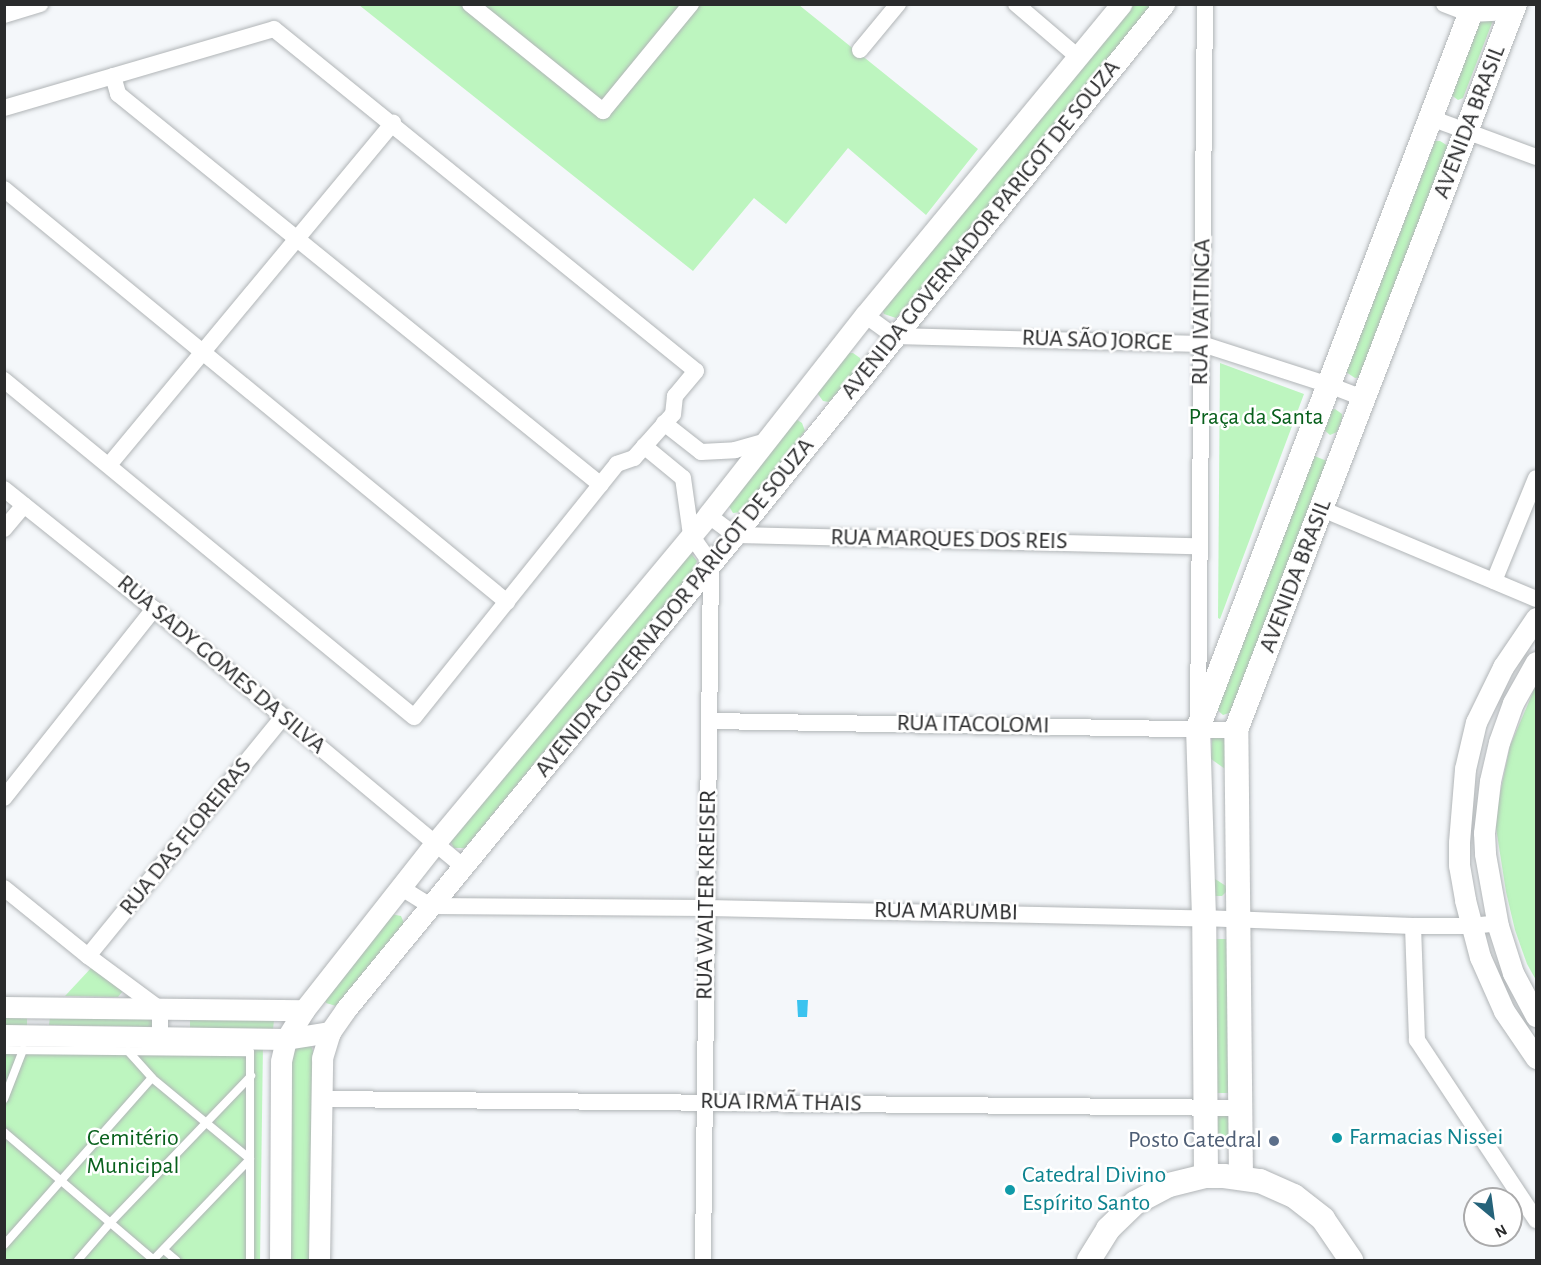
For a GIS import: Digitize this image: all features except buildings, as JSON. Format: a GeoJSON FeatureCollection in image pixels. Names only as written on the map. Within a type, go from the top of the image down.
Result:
{"type":"FeatureCollection","features":[{"type":"Feature","properties":{"kind":"main road","name":"AVENIDA BRASIL"},"geometry":{"type":"LineString","coordinates":[[1241,1177],[1236,730],[1514,8]]}},
{"type":"Feature","properties":{"kind":"main road","name":"AVENIDA BRASIL"},"geometry":{"type":"LineString","coordinates":[[1206,1176],[1204,918],[1198,728],[1472,9]]}},
{"type":"Feature","properties":{"kind":"main road"},"geometry":{"type":"LineString","coordinates":[[1307,446],[1325,445],[1332,449],[1338,469]]}},
{"type":"Feature","properties":{"kind":"main road"},"geometry":{"type":"LineString","coordinates":[[1089,1260],[1108,1229],[1135,1203],[1169,1185],[1206,1176],[1241,1177],[1277,1187],[1309,1206],[1335,1234],[1351,1260]]}},
{"type":"Feature","properties":{"kind":"street"},"geometry":{"type":"LineString","coordinates":[[4,15],[40,4]]}},
{"type":"Feature","properties":{"kind":"street"},"geometry":{"type":"LineString","coordinates":[[470,4],[603,111],[688,6]]}},
{"type":"Feature","properties":{"kind":"street"},"geometry":{"type":"LineString","coordinates":[[860,50],[898,4]]}},
{"type":"Feature","properties":{"kind":"street"},"geometry":{"type":"LineString","coordinates":[[1016,4],[1078,57]]}},
{"type":"Feature","properties":{"kind":"street","name":"AVENIDA GOVERNADOR PARIGOT DE SOUZA"},"geometry":{"type":"LineString","coordinates":[[280,1260],[281,1061],[286,1039],[304,1010],[436,842],[708,515],[865,315],[1121,4]]}},
{"type":"Feature","properties":{"kind":"street","name":"AVENIDA GOVERNADOR PARIGOT DE SOUZA"},"geometry":{"type":"LineString","coordinates":[[319,1260],[322,1058],[330,1032],[346,1009],[735,536],[1164,4]]}},
{"type":"Feature","properties":{"kind":"street","name":"RUA IVAITINGA"},"geometry":{"type":"LineString","coordinates":[[1198,728],[1205,4]]}},
{"type":"Feature","properties":{"kind":"street"},"geometry":{"type":"LineString","coordinates":[[1444,4],[1472,9],[1514,8]]}},
{"type":"Feature","properties":{"kind":"street"},"geometry":{"type":"LineString","coordinates":[[4,108],[274,29],[393,123],[696,371],[675,396],[673,414],[634,458],[617,464],[414,717],[4,380]]}},
{"type":"Feature","properties":{"kind":"street"},"geometry":{"type":"LineString","coordinates":[[113,76],[118,94],[601,485]]}},
{"type":"Feature","properties":{"kind":"street"},"geometry":{"type":"LineString","coordinates":[[1431,118],[1536,157]]}},
{"type":"Feature","properties":{"kind":"street"},"geometry":{"type":"LineString","coordinates":[[109,465],[393,123]]}},
{"type":"Feature","properties":{"kind":"street"},"geometry":{"type":"LineString","coordinates":[[4,189],[507,602]]}},
{"type":"Feature","properties":{"kind":"street"},"geometry":{"type":"LineString","coordinates":[[865,315],[894,336]]}},
{"type":"Feature","properties":{"kind":"street","name":"RUA SÃO JORGE"},"geometry":{"type":"LineString","coordinates":[[894,336],[1202,344],[1365,399]]}},
{"type":"Feature","properties":{"kind":"street"},"geometry":{"type":"LineString","coordinates":[[664,423],[701,452],[735,450],[767,441]]}},
{"type":"Feature","properties":{"kind":"street"},"geometry":{"type":"LineString","coordinates":[[644,446],[683,478],[691,535],[711,564]]}},
{"type":"Feature","properties":{"kind":"street"},"geometry":{"type":"LineString","coordinates":[[1494,581],[1536,478]]}},
{"type":"Feature","properties":{"kind":"street","name":"RUA SADY GOMES DA SILVA"},"geometry":{"type":"LineString","coordinates":[[4,489],[154,609],[463,866]]}},
{"type":"Feature","properties":{"kind":"street"},"geometry":{"type":"LineString","coordinates":[[4,529],[24,505]]}},
{"type":"Feature","properties":{"kind":"street"},"geometry":{"type":"LineString","coordinates":[[1322,509],[1536,599]]}},
{"type":"Feature","properties":{"kind":"street"},"geometry":{"type":"LineString","coordinates":[[708,515],[735,536]]}},
{"type":"Feature","properties":{"kind":"street","name":"RUA MARQUES DOS REIS"},"geometry":{"type":"LineString","coordinates":[[735,536],[1198,546]]}},
{"type":"Feature","properties":{"kind":"street","name":"RUA WALTER KREISER"},"geometry":{"type":"LineString","coordinates":[[704,1260],[711,564]]}},
{"type":"Feature","properties":{"kind":"street"},"geometry":{"type":"LineString","coordinates":[[4,798],[154,609]]}},
{"type":"Feature","properties":{"kind":"street"},"geometry":{"type":"LineString","coordinates":[[1536,618],[1488,695],[1469,746],[1459,819],[1459,865],[1471,926],[1492,988],[1518,1035],[1536,1058]]}},
{"type":"Feature","properties":{"kind":"street"},"geometry":{"type":"LineString","coordinates":[[1536,662],[1505,723],[1490,781],[1485,854],[1498,922],[1513,973],[1536,1016]]}},
{"type":"Feature","properties":{"kind":"street","name":"RUA DAS FLOREIRAS"},"geometry":{"type":"LineString","coordinates":[[88,956],[284,717]]}},
{"type":"Feature","properties":{"kind":"street","name":"RUA ITACOLOMI"},"geometry":{"type":"LineString","coordinates":[[710,721],[1236,730]]}},
{"type":"Feature","properties":{"kind":"street"},"geometry":{"type":"LineString","coordinates":[[400,887],[430,906]]}},
{"type":"Feature","properties":{"kind":"street"},"geometry":{"type":"LineString","coordinates":[[4,888],[88,956],[160,1009]]}},
{"type":"Feature","properties":{"kind":"street","name":"RUA MARUMBI"},"geometry":{"type":"LineString","coordinates":[[430,906],[707,908],[1204,918],[1413,926],[1471,926],[1498,922]]}},
{"type":"Feature","properties":{"kind":"street"},"geometry":{"type":"LineString","coordinates":[[1413,926],[1418,1040],[1536,1220]]}},
{"type":"Feature","properties":{"kind":"street"},"geometry":{"type":"LineString","coordinates":[[4,1007],[304,1010]]}},
{"type":"Feature","properties":{"kind":"street"},"geometry":{"type":"LineString","coordinates":[[160,1009],[160,1036]]}},
{"type":"Feature","properties":{"kind":"street"},"geometry":{"type":"LineString","coordinates":[[4,1035],[286,1039],[330,1032]]}},
{"type":"Feature","properties":{"kind":"street","name":"RUA IRMÃ THAIS"},"geometry":{"type":"LineString","coordinates":[[322,1099],[1240,1108]]}},
{"type":"Feature","properties":{"kind":"lane"},"geometry":{"type":"LineString","coordinates":[[4,1050],[250,1052],[250,1260]]}},
{"type":"Feature","properties":{"kind":"lane"},"geometry":{"type":"LineString","coordinates":[[4,1099],[23,1050]]}},
{"type":"Feature","properties":{"kind":"lane"},"geometry":{"type":"LineString","coordinates":[[128,1051],[153,1078],[250,1159]]}},
{"type":"Feature","properties":{"kind":"lane"},"geometry":{"type":"LineString","coordinates":[[78,1260],[110,1223],[251,1076]]}},
{"type":"Feature","properties":{"kind":"lane"},"geometry":{"type":"LineString","coordinates":[[4,1245],[153,1078]]}},
{"type":"Feature","properties":{"kind":"lane"},"geometry":{"type":"LineString","coordinates":[[4,1132],[153,1260],[250,1159]]}},
{"type":"Feature","properties":{"kind":"lane"},"geometry":{"type":"LineString","coordinates":[[164,1250],[176,1260]]}},
{"type":"Feature","properties":{"kind":"green space"},"geometry":{"type":"Polygon","coordinates":[[[359,5],[799,5],[978,149],[926,215],[848,148],[786,224],[754,198],[693,271],[359,5]]]}},
{"type":"Feature","properties":{"kind":"green space"},"geometry":{"type":"Polygon","coordinates":[[[1126,5],[1152,5],[899,315],[896,318],[884,314],[882,309],[1126,5]]]}},
{"type":"Feature","properties":{"kind":"green space"},"geometry":{"type":"Polygon","coordinates":[[[1484,5],[1499,5],[1463,98],[1458,100],[1450,94],[1484,5]]]}},
{"type":"Feature","properties":{"kind":"green space"},"geometry":{"type":"Polygon","coordinates":[[[1435,141],[1448,146],[1360,377],[1355,378],[1346,372],[1435,141]]]}},
{"type":"Feature","properties":{"kind":"green space"},"geometry":{"type":"Polygon","coordinates":[[[845,353],[853,353],[860,358],[861,365],[829,402],[823,401],[815,390],[845,353]]]}},
{"type":"Feature","properties":{"kind":"green space","name":"Praça da Santa"},"geometry":{"type":"Polygon","coordinates":[[[1220,363],[1304,394],[1220,619],[1218,618],[1220,363]]]}},
{"type":"Feature","properties":{"kind":"green space"},"geometry":{"type":"Polygon","coordinates":[[[1335,409],[1342,414],[1342,419],[1337,432],[1330,435],[1323,429],[1331,410],[1335,409]]]}},
{"type":"Feature","properties":{"kind":"green space"},"geometry":{"type":"Polygon","coordinates":[[[796,419],[802,423],[805,431],[741,512],[733,513],[726,501],[796,419]]]}},
{"type":"Feature","properties":{"kind":"green space"},"geometry":{"type":"Polygon","coordinates":[[[1312,455],[1327,461],[1232,712],[1223,715],[1215,708],[1312,455]]]}},
{"type":"Feature","properties":{"kind":"green space"},"geometry":{"type":"Polygon","coordinates":[[[690,552],[697,561],[694,569],[465,848],[454,848],[449,839],[690,552]]]}},
{"type":"Feature","properties":{"kind":"green space"},"geometry":{"type":"Polygon","coordinates":[[[1536,685],[1536,980],[1527,964],[1515,930],[1506,892],[1496,828],[1498,803],[1510,746],[1536,685]]]}},
{"type":"Feature","properties":{"kind":"green space"},"geometry":{"type":"Polygon","coordinates":[[[1224,735],[1228,771],[1211,759],[1212,737],[1224,735]]]}},
{"type":"Feature","properties":{"kind":"green space"},"geometry":{"type":"Polygon","coordinates":[[[1212,877],[1226,886],[1226,892],[1222,896],[1214,896],[1212,877]]]}},
{"type":"Feature","properties":{"kind":"green space"},"geometry":{"type":"Polygon","coordinates":[[[391,914],[401,916],[404,923],[336,1006],[326,1003],[323,993],[391,914]]]}},
{"type":"Feature","properties":{"kind":"green space"},"geometry":{"type":"Polygon","coordinates":[[[1213,939],[1230,939],[1231,1093],[1214,1093],[1213,939]]]}},
{"type":"Feature","properties":{"kind":"green space"},"geometry":{"type":"Polygon","coordinates":[[[92,967],[123,991],[118,997],[65,996],[92,967]]]}},
{"type":"Feature","properties":{"kind":"green space"},"geometry":{"type":"Polygon","coordinates":[[[5,1017],[27,1018],[27,1027],[5,1026],[5,1017]]]}},
{"type":"Feature","properties":{"kind":"green space"},"geometry":{"type":"Polygon","coordinates":[[[50,1017],[157,1019],[157,1027],[49,1025],[50,1017]]]}},
{"type":"Feature","properties":{"kind":"green space"},"geometry":{"type":"Polygon","coordinates":[[[190,1019],[274,1020],[273,1029],[190,1028],[190,1019]]]}},
{"type":"Feature","properties":{"kind":"green space"},"geometry":{"type":"Polygon","coordinates":[[[310,1043],[313,1051],[311,1260],[290,1260],[292,1052],[294,1046],[310,1043]]]}},
{"type":"Feature","properties":{"kind":"green space","name":"Cemitério Municipal"},"geometry":{"type":"Polygon","coordinates":[[[4,1044],[263,1044],[260,1260],[5,1260],[4,1044]]]}},
{"type":"Feature","properties":{"kind":"green space"},"geometry":{"type":"Polygon","coordinates":[[[1214,1116],[1233,1116],[1233,1140],[1214,1140],[1214,1116]]]}},
{"type":"Feature","properties":{"kind":"water"},"geometry":{"type":"Polygon","coordinates":[[[797,1000],[808,1000],[807,1017],[798,1017],[797,1000]]]}},
{"type":"Feature","properties":{"kind":"place","name":"Farmacias Nissei"},"geometry":{"type":"Point","coordinates":[1337,1138]}},
{"type":"Feature","properties":{"kind":"place","name":"Posto Catedral"},"geometry":{"type":"Point","coordinates":[1274,1141]}},
{"type":"Feature","properties":{"kind":"place","name":"Catedral Divino Espírito Santo"},"geometry":{"type":"Point","coordinates":[1010,1190]}}]}
